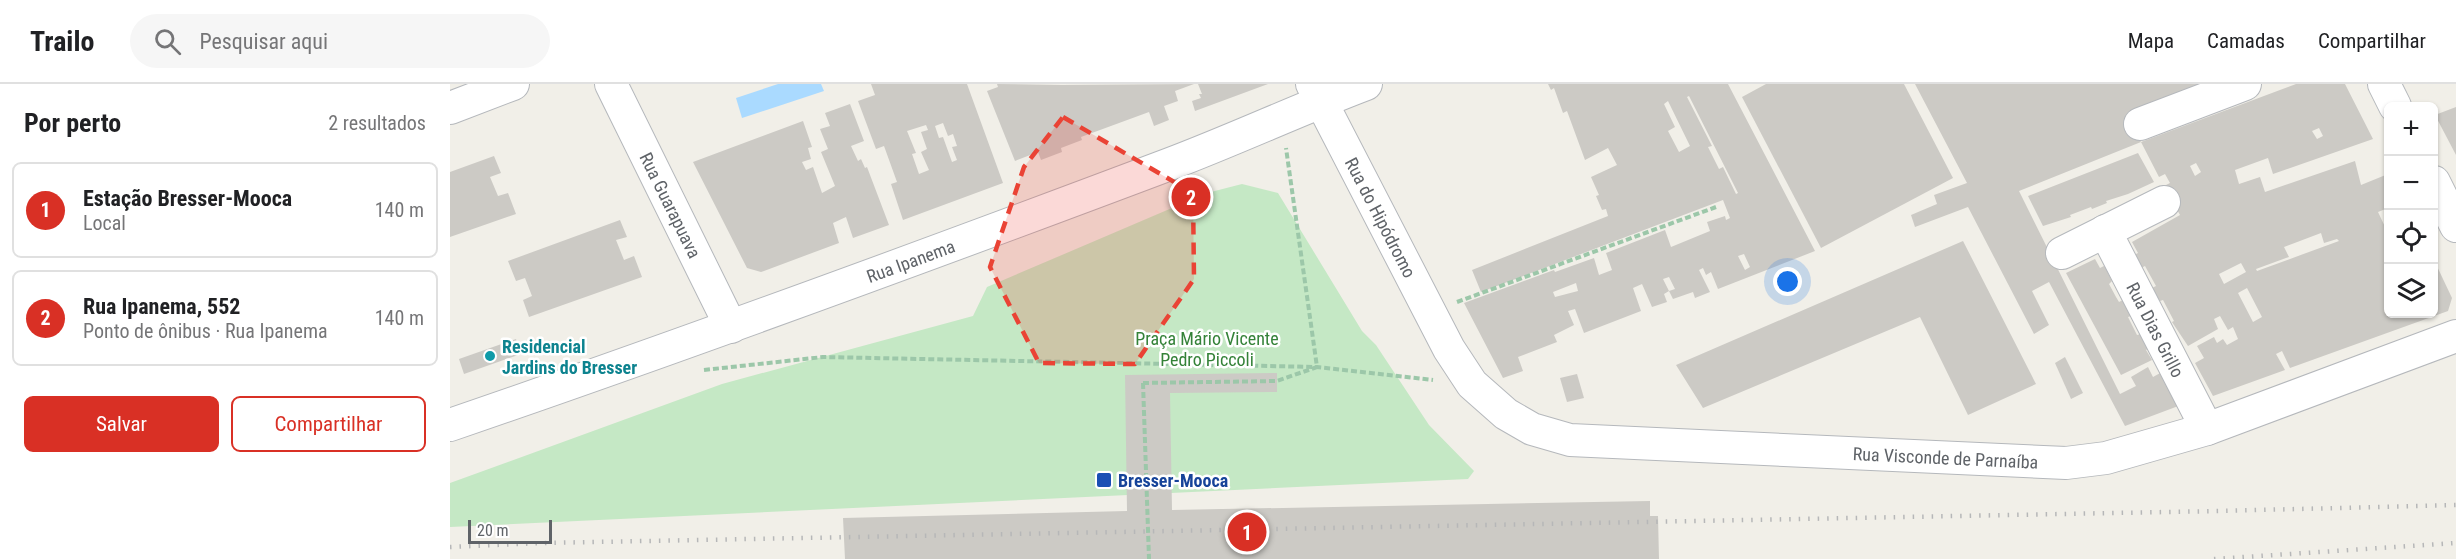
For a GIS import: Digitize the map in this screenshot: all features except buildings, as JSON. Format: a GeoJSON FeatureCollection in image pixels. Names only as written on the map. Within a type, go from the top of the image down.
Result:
{"type":"FeatureCollection","features":[{"type":"Feature","properties":{"kind":"street"},"geometry":{"type":"LineString","coordinates":[[450,108],[513,84]]}},
{"type":"Feature","properties":{"kind":"street","name":"Rua Guarapuava"},"geometry":{"type":"LineString","coordinates":[[611,84],[731,327]]}},
{"type":"Feature","properties":{"kind":"street","name":"Rua Ipanema"},"geometry":{"type":"LineString","coordinates":[[450,425],[731,327],[1174,163],[1282,117],[1317,93],[1366,84]]}},
{"type":"Feature","properties":{"kind":"street"},"geometry":{"type":"LineString","coordinates":[[2139,124],[2245,84]]}},
{"type":"Feature","properties":{"kind":"street"},"geometry":{"type":"LineString","coordinates":[[2384,84],[2393,102]]}},
{"type":"Feature","properties":{"kind":"street","name":"Rua do Hipódromo"},"geometry":{"type":"LineString","coordinates":[[1317,93],[1449,349]]}},
{"type":"Feature","properties":{"kind":"street"},"geometry":{"type":"LineString","coordinates":[[2438,192],[2456,226]]}},
{"type":"Feature","properties":{"kind":"street"},"geometry":{"type":"LineString","coordinates":[[2062,253],[2164,202]]}},
{"type":"Feature","properties":{"kind":"street","name":"Rua Dias Grillo"},"geometry":{"type":"LineString","coordinates":[[2105,231],[2207,429]]}},
{"type":"Feature","properties":{"kind":"street","name":"Rua Visconde de Parnaíba"},"geometry":{"type":"LineString","coordinates":[[1449,349],[1472,384],[1506,414],[1532,429],[1570,440],[2066,463],[2106,458],[2207,429],[2456,336]]}},
{"type":"Feature","properties":{"kind":"path"},"geometry":{"type":"LineString","coordinates":[[1282,117],[1317,367]]}},
{"type":"Feature","properties":{"kind":"path"},"geometry":{"type":"LineString","coordinates":[[1430,312],[1716,207]]}},
{"type":"Feature","properties":{"kind":"path"},"geometry":{"type":"LineString","coordinates":[[699,370],[823,357],[1317,367],[1472,384]]}},
{"type":"Feature","properties":{"kind":"path"},"geometry":{"type":"LineString","coordinates":[[1149,559],[1143,383],[1277,381],[1317,367]]}},
{"type":"Feature","properties":{"kind":"highlighted area"},"geometry":{"type":"Polygon","coordinates":[[[1063,117],[1193,193],[1194,279],[1135,364],[1039,363],[990,267],[1024,167],[1063,117]]]}},
{"type":"Feature","properties":{"kind":"green space","name":"Praça Mário Vicente Pedro Piccoli"},"geometry":{"type":"Polygon","coordinates":[[[1242,184],[1278,193],[1362,331],[1376,345],[1429,425],[1474,471],[1468,479],[450,527],[450,483],[722,384],[973,316],[987,287],[1207,193],[1242,184]]]}},
{"type":"Feature","properties":{"kind":"water"},"geometry":{"type":"Polygon","coordinates":[[[778,84],[821,84],[824,91],[742,118],[736,98],[778,84]]]}},
{"type":"Feature","properties":{"kind":"railway"},"geometry":{"type":"LineString","coordinates":[[450,547],[541,543],[2456,505]]}},
{"type":"Feature","properties":{"kind":"railway"},"geometry":{"type":"LineString","coordinates":[[2214,559],[2456,543]]}},
{"type":"Feature","properties":{"kind":"place","name":"Rua Ipanema, 552"},"geometry":{"type":"Point","coordinates":[1191,197]}},
{"type":"Feature","properties":{"kind":"place","name":"Residencial Jardins do Bresser"},"geometry":{"type":"Point","coordinates":[490,356]}},
{"type":"Feature","properties":{"kind":"place","name":"Bresser-Mooca"},"geometry":{"type":"Point","coordinates":[1104,480]}},
{"type":"Feature","properties":{"kind":"place","name":"Estação Bresser-Mooca"},"geometry":{"type":"Point","coordinates":[1247,532]}}]}
